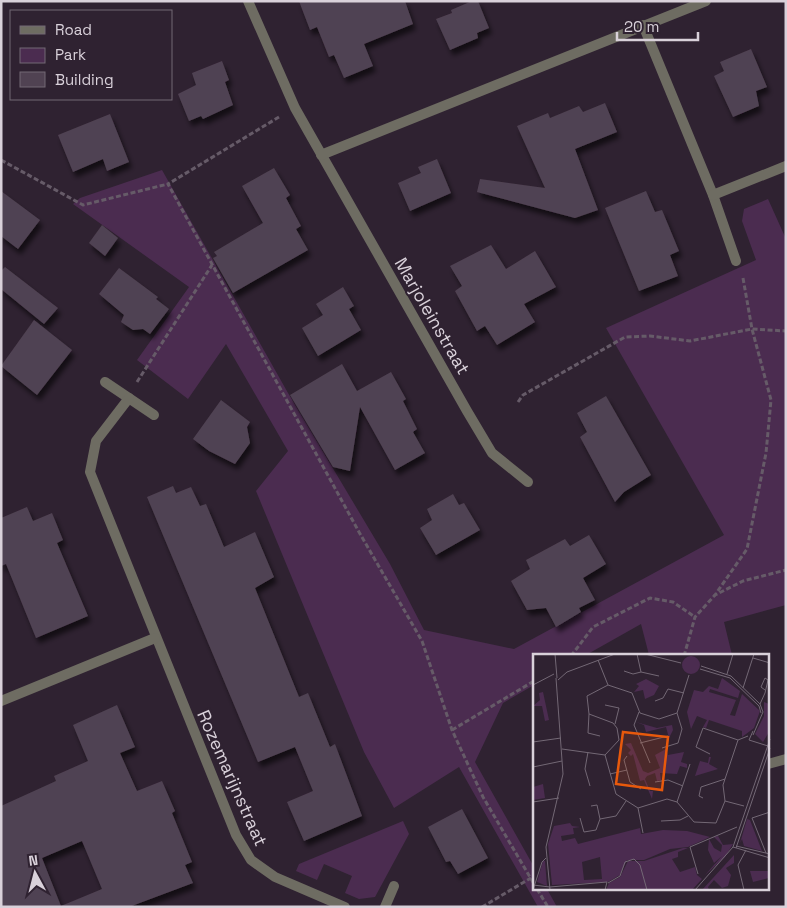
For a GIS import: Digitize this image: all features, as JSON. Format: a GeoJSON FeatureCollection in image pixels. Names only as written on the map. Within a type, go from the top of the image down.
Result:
{"type":"FeatureCollection","features":[{"type":"Feature","properties":{"kind":"street","name":"Marjoleinstraat"},"geometry":{"type":"LineString","coordinates":[[248,1],[295,108],[492,453],[528,482]]}},
{"type":"Feature","properties":{"kind":"street"},"geometry":{"type":"LineString","coordinates":[[321,155],[706,1]]}},
{"type":"Feature","properties":{"kind":"street"},"geometry":{"type":"LineString","coordinates":[[643,25],[713,195],[738,266]]}},
{"type":"Feature","properties":{"kind":"street"},"geometry":{"type":"LineString","coordinates":[[713,195],[786,166]]}},
{"type":"Feature","properties":{"kind":"street"},"geometry":{"type":"LineString","coordinates":[[105,382],[154,415]]}},
{"type":"Feature","properties":{"kind":"street","name":"Rozemarijnstraat"},"geometry":{"type":"LineString","coordinates":[[129,398],[96,441],[90,472],[155,638],[236,835],[251,860],[275,877],[345,907]]}},
{"type":"Feature","properties":{"kind":"street"},"geometry":{"type":"LineString","coordinates":[[1,702],[155,638]]}},
{"type":"Feature","properties":{"kind":"street"},"geometry":{"type":"LineString","coordinates":[[770,763],[786,759]]}},
{"type":"Feature","properties":{"kind":"street"},"geometry":{"type":"LineString","coordinates":[[385,907],[394,886]]}},
{"type":"Feature","properties":{"kind":"path"},"geometry":{"type":"LineString","coordinates":[[1,160],[83,205],[168,184],[282,116]]}},
{"type":"Feature","properties":{"kind":"path"},"geometry":{"type":"LineString","coordinates":[[168,184],[422,641],[452,730],[483,797],[533,882]]}},
{"type":"Feature","properties":{"kind":"path"},"geometry":{"type":"LineString","coordinates":[[135,386],[212,265]]}},
{"type":"Feature","properties":{"kind":"path"},"geometry":{"type":"LineString","coordinates":[[685,654],[695,617],[715,595],[747,549],[766,453],[771,400],[752,329],[745,285],[738,266]]}},
{"type":"Feature","properties":{"kind":"path"},"geometry":{"type":"LineString","coordinates":[[518,402],[523,395],[625,337],[650,336],[690,341],[752,329],[786,331]]}},
{"type":"Feature","properties":{"kind":"path"},"geometry":{"type":"LineString","coordinates":[[715,595],[743,581],[786,570]]}},
{"type":"Feature","properties":{"kind":"path"},"geometry":{"type":"LineString","coordinates":[[573,654],[593,627],[650,598],[673,602],[695,617]]}},
{"type":"Feature","properties":{"kind":"path"},"geometry":{"type":"LineString","coordinates":[[452,730],[533,682]]}},
{"type":"Feature","properties":{"kind":"path"},"geometry":{"type":"LineString","coordinates":[[482,907],[531,878]]}},
{"type":"Feature","properties":{"kind":"path"},"geometry":{"type":"LineString","coordinates":[[538,890],[548,907]]}},
{"type":"Feature","properties":{"kind":"green space"},"geometry":{"type":"Polygon","coordinates":[[[162,170],[288,393],[390,564],[424,630],[514,649],[724,535],[606,328],[756,260],[742,221],[744,209],[768,199],[786,239],[786,605],[724,622],[732,654],[649,654],[641,624],[588,654],[533,654],[533,686],[503,703],[475,762],[533,865],[533,890],[548,890],[557,907],[538,907],[459,767],[394,808],[364,752],[256,491],[288,451],[226,344],[188,399],[137,360],[189,287],[73,204],[80,198],[162,170]]]}},
{"type":"Feature","properties":{"kind":"green space"},"geometry":{"type":"Polygon","coordinates":[[[403,821],[409,834],[375,897],[359,899],[345,893],[352,876],[324,864],[317,880],[296,871],[299,864],[403,821]]]}},
{"type":"Feature","properties":{"kind":"building"},"geometry":{"type":"Polygon","coordinates":[[[299,1],[405,1],[413,24],[364,44],[373,66],[344,78],[334,55],[329,57],[317,27],[310,30],[299,1]]]}},
{"type":"Feature","properties":{"kind":"building"},"geometry":{"type":"Polygon","coordinates":[[[472,1],[478,1],[489,28],[477,33],[478,38],[450,50],[436,19],[452,13],[451,10],[472,1]]]}},
{"type":"Feature","properties":{"kind":"building"},"geometry":{"type":"Polygon","coordinates":[[[751,49],[767,87],[756,91],[759,106],[733,117],[714,76],[724,71],[720,62],[751,49]]]}},
{"type":"Feature","properties":{"kind":"building"},"geometry":{"type":"Polygon","coordinates":[[[222,61],[229,80],[225,82],[233,105],[203,119],[201,116],[189,121],[178,94],[196,85],[192,73],[222,61]]]}},
{"type":"Feature","properties":{"kind":"building"},"geometry":{"type":"Polygon","coordinates":[[[605,103],[617,132],[575,149],[598,210],[575,218],[477,192],[480,179],[545,188],[517,126],[548,113],[550,118],[579,106],[583,112],[605,103]]]}},
{"type":"Feature","properties":{"kind":"building"},"geometry":{"type":"Polygon","coordinates":[[[110,114],[129,162],[107,171],[103,159],[73,172],[58,135],[110,114]]]}},
{"type":"Feature","properties":{"kind":"building"},"geometry":{"type":"Polygon","coordinates":[[[437,159],[451,193],[410,211],[398,183],[421,173],[418,167],[437,159]]]}},
{"type":"Feature","properties":{"kind":"building"},"geometry":{"type":"Polygon","coordinates":[[[274,168],[290,195],[286,198],[301,226],[296,229],[308,250],[233,293],[213,258],[217,256],[214,252],[263,223],[242,186],[274,168]]]}},
{"type":"Feature","properties":{"kind":"building"},"geometry":{"type":"Polygon","coordinates":[[[1,191],[40,220],[18,249],[1,236],[1,191]]]}},
{"type":"Feature","properties":{"kind":"building"},"geometry":{"type":"Polygon","coordinates":[[[646,191],[655,212],[662,210],[679,251],[670,255],[678,276],[639,291],[605,208],[646,191]]]}},
{"type":"Feature","properties":{"kind":"building"},"geometry":{"type":"Polygon","coordinates":[[[102,225],[118,238],[105,256],[89,243],[102,225]]]}},
{"type":"Feature","properties":{"kind":"building"},"geometry":{"type":"Polygon","coordinates":[[[491,245],[506,269],[535,251],[556,287],[524,304],[535,322],[497,345],[485,326],[477,331],[455,291],[462,286],[450,266],[491,245]]]}},
{"type":"Feature","properties":{"kind":"building"},"geometry":{"type":"Polygon","coordinates":[[[5,267],[58,308],[44,324],[1,289],[1,271],[5,267]]]}},
{"type":"Feature","properties":{"kind":"building"},"geometry":{"type":"Polygon","coordinates":[[[119,268],[158,297],[156,299],[169,309],[150,334],[143,329],[133,330],[121,322],[124,315],[99,294],[119,268]]]}},
{"type":"Feature","properties":{"kind":"building"},"geometry":{"type":"Polygon","coordinates":[[[343,287],[354,306],[349,309],[361,330],[318,356],[302,328],[323,315],[316,304],[343,287]]]}},
{"type":"Feature","properties":{"kind":"building"},"geometry":{"type":"Polygon","coordinates":[[[34,320],[72,350],[37,395],[1,366],[34,320]]]}},
{"type":"Feature","properties":{"kind":"building"},"geometry":{"type":"Polygon","coordinates":[[[342,364],[357,391],[391,372],[406,399],[403,401],[417,429],[413,432],[425,453],[395,470],[360,407],[350,471],[333,467],[290,395],[342,364]]]}},
{"type":"Feature","properties":{"kind":"building"},"geometry":{"type":"Polygon","coordinates":[[[606,396],[651,475],[624,492],[615,502],[580,437],[587,432],[577,413],[606,396]]]}},
{"type":"Feature","properties":{"kind":"building"},"geometry":{"type":"Polygon","coordinates":[[[221,400],[250,422],[247,427],[250,443],[235,464],[209,451],[193,439],[221,400]]]}},
{"type":"Feature","properties":{"kind":"building"},"geometry":{"type":"Polygon","coordinates":[[[173,486],[176,493],[191,487],[200,506],[206,504],[224,547],[255,532],[274,577],[255,588],[299,697],[308,693],[330,747],[335,744],[362,816],[304,841],[287,802],[313,791],[295,747],[258,762],[147,497],[173,486]]]}},
{"type":"Feature","properties":{"kind":"building"},"geometry":{"type":"Polygon","coordinates":[[[453,494],[459,505],[464,503],[480,530],[436,555],[420,528],[432,520],[427,509],[453,494]]]}},
{"type":"Feature","properties":{"kind":"building"},"geometry":{"type":"Polygon","coordinates":[[[27,507],[33,521],[52,513],[63,540],[57,543],[88,616],[36,638],[6,564],[1,566],[1,518],[27,507]]]}},
{"type":"Feature","properties":{"kind":"building"},"geometry":{"type":"Polygon","coordinates":[[[589,535],[606,564],[583,578],[595,600],[579,608],[581,612],[556,627],[546,608],[527,610],[511,581],[530,569],[526,560],[565,539],[570,546],[589,535]]]}},
{"type":"Feature","properties":{"kind":"building"},"geometry":{"type":"Polygon","coordinates":[[[117,705],[135,747],[120,753],[137,791],[162,781],[175,811],[172,813],[192,862],[185,865],[193,883],[129,907],[1,907],[1,806],[56,781],[54,776],[88,761],[73,725],[117,705]],[[82,841],[42,858],[61,906],[102,889],[82,841]]]}},
{"type":"Feature","properties":{"kind":"building"},"geometry":{"type":"Polygon","coordinates":[[[462,809],[488,858],[458,874],[450,861],[446,862],[428,827],[462,809]]]}}]}
